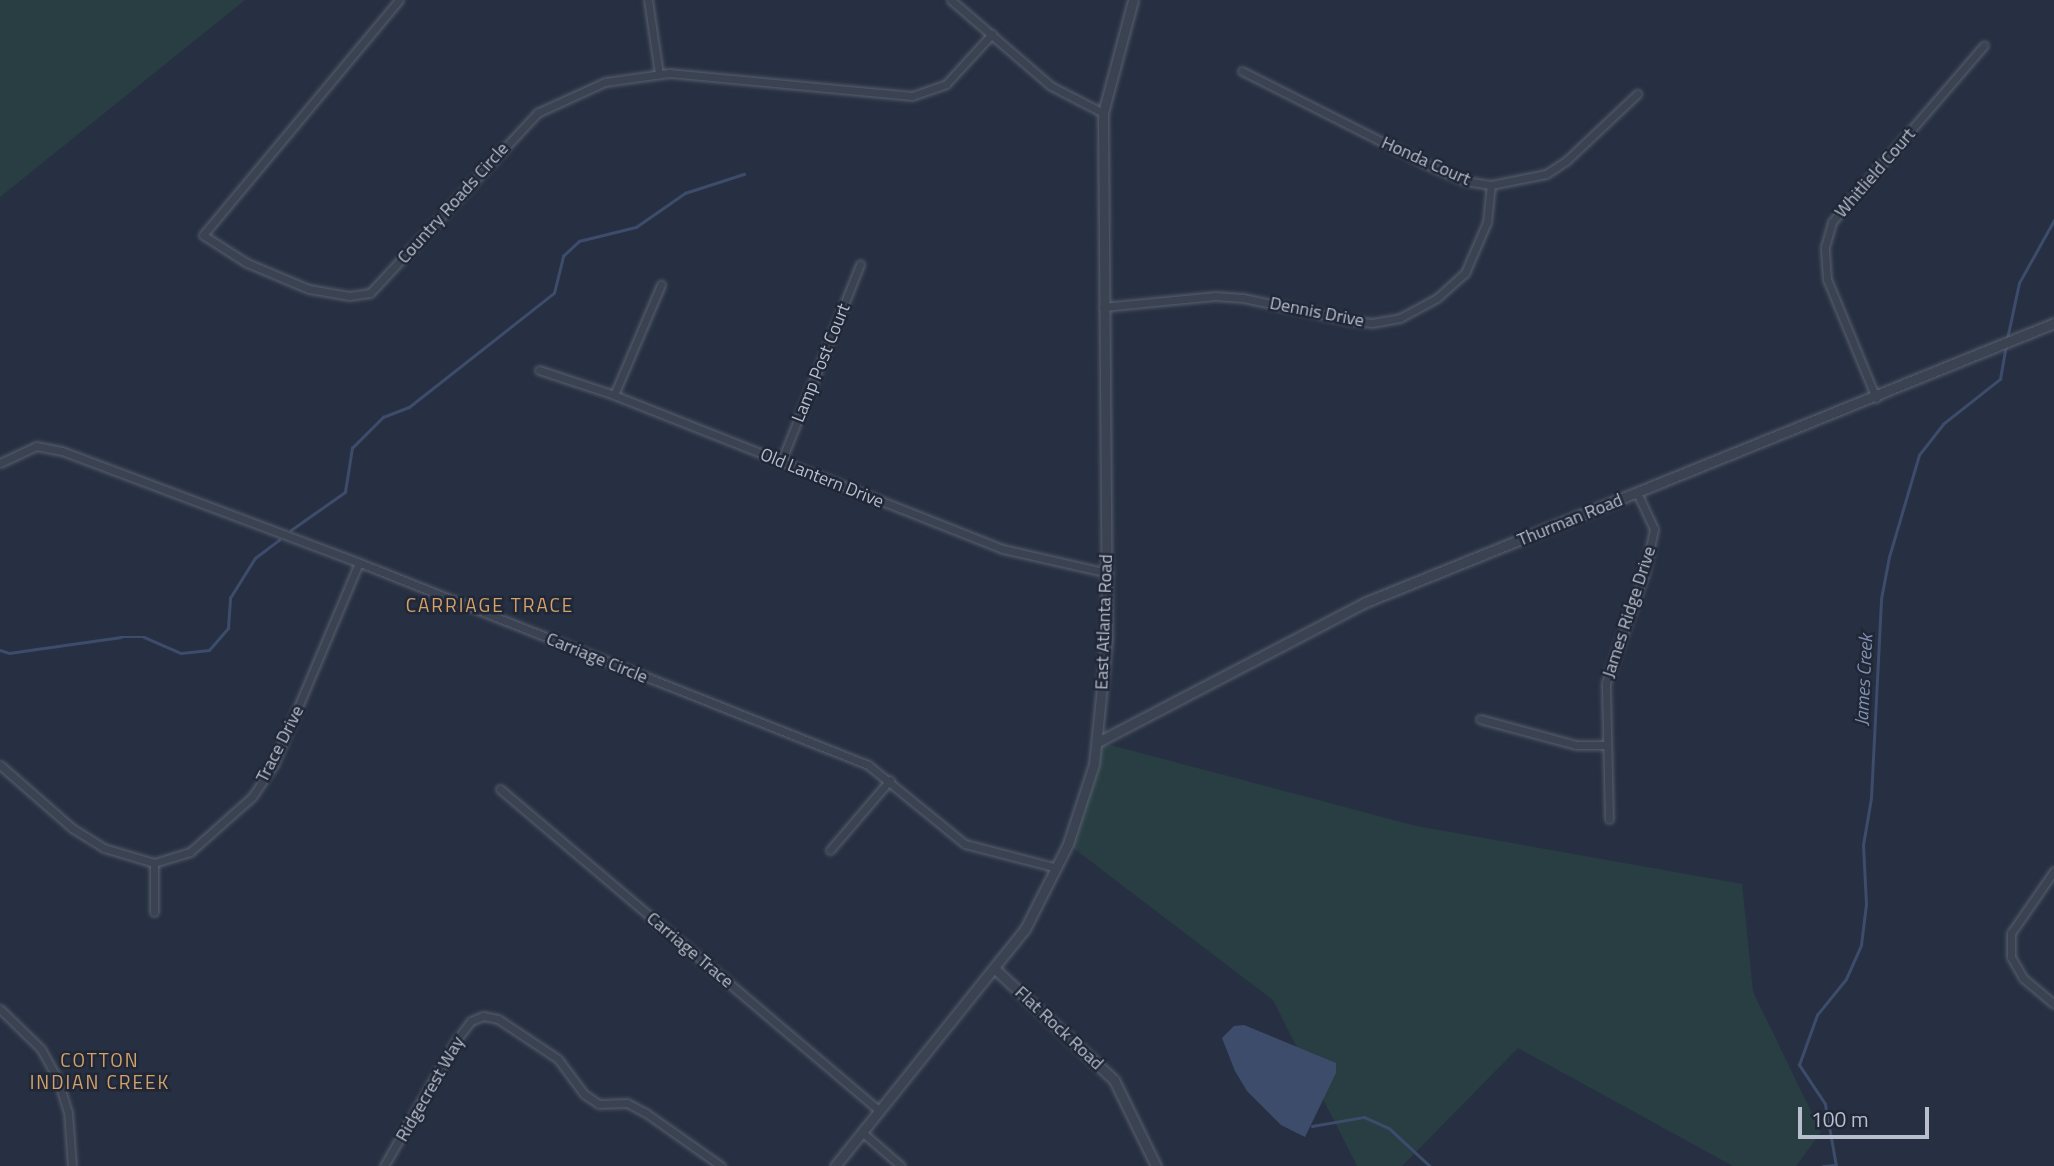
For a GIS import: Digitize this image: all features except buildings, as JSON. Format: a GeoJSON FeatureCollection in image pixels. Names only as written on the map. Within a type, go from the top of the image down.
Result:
{"type":"FeatureCollection","features":[{"type":"Feature","properties":{"kind":"street","name":"Country Roads Circle"},"geometry":{"type":"LineString","coordinates":[[399,0],[203,235],[247,263],[309,289],[349,296],[370,293],[537,113],[605,82],[659,74],[774,80],[912,96],[946,84],[992,34]]}},
{"type":"Feature","properties":{"kind":"street"},"geometry":{"type":"LineString","coordinates":[[648,0],[659,74]]}},
{"type":"Feature","properties":{"kind":"street"},"geometry":{"type":"LineString","coordinates":[[951,0],[1051,86],[1103,113]]}},
{"type":"Feature","properties":{"kind":"street","name":"East Atlanta Road"},"geometry":{"type":"LineString","coordinates":[[835,1166],[1025,929],[1057,868],[1094,764],[1098,742],[1108,573],[1102,307],[1103,113],[1133,0]]}},
{"type":"Feature","properties":{"kind":"street","name":"Whitlield Court"},"geometry":{"type":"LineString","coordinates":[[1875,398],[1827,279],[1825,247],[1832,222],[1984,45]]}},
{"type":"Feature","properties":{"kind":"street","name":"Honda Court"},"geometry":{"type":"LineString","coordinates":[[1242,71],[1430,166],[1465,181],[1491,185],[1546,174],[1566,161],[1637,93]]}},
{"type":"Feature","properties":{"kind":"street","name":"Dennis Drive"},"geometry":{"type":"LineString","coordinates":[[1102,307],[1215,296],[1243,298],[1347,320],[1373,323],[1400,318],[1437,298],[1465,273],[1487,222],[1491,185]]}},
{"type":"Feature","properties":{"kind":"street","name":"Lamp Post Court"},"geometry":{"type":"LineString","coordinates":[[781,462],[860,264]]}},
{"type":"Feature","properties":{"kind":"street"},"geometry":{"type":"LineString","coordinates":[[614,395],[661,285]]}},
{"type":"Feature","properties":{"kind":"street","name":"Thurman Road"},"geometry":{"type":"LineString","coordinates":[[1098,742],[1366,602],[1875,398],[2054,323]]}},
{"type":"Feature","properties":{"kind":"street","name":"Old Lantern Drive"},"geometry":{"type":"LineString","coordinates":[[539,370],[614,395],[1003,549],[1108,573]]}},
{"type":"Feature","properties":{"kind":"street","name":"Carriage Circle"},"geometry":{"type":"LineString","coordinates":[[0,463],[36,446],[62,451],[359,563],[855,759],[890,780],[965,844],[1057,868]]}},
{"type":"Feature","properties":{"kind":"street","name":"James Ridge Drive"},"geometry":{"type":"LineString","coordinates":[[1609,819],[1606,682],[1645,572],[1654,528],[1637,493]]}},
{"type":"Feature","properties":{"kind":"street","name":"Trace Drive"},"geometry":{"type":"LineString","coordinates":[[154,863],[190,852],[212,837],[252,797],[288,737],[359,563]]}},
{"type":"Feature","properties":{"kind":"street"},"geometry":{"type":"LineString","coordinates":[[1480,719],[1576,745],[1606,745]]}},
{"type":"Feature","properties":{"kind":"street"},"geometry":{"type":"LineString","coordinates":[[0,765],[72,828],[104,848],[154,863],[153,912]]}},
{"type":"Feature","properties":{"kind":"street"},"geometry":{"type":"LineString","coordinates":[[830,849],[890,780]]}},
{"type":"Feature","properties":{"kind":"street","name":"Carriage Trace"},"geometry":{"type":"LineString","coordinates":[[500,789],[880,1111]]}},
{"type":"Feature","properties":{"kind":"street"},"geometry":{"type":"LineString","coordinates":[[2054,871],[2011,933],[2011,957],[2023,978],[2054,1004]]}},
{"type":"Feature","properties":{"kind":"street","name":"Flat Rock Road"},"geometry":{"type":"LineString","coordinates":[[995,969],[1114,1080],[1156,1166]]}},
{"type":"Feature","properties":{"kind":"street"},"geometry":{"type":"LineString","coordinates":[[0,1009],[41,1049],[58,1080],[68,1112],[72,1166]]}},
{"type":"Feature","properties":{"kind":"street","name":"Ridgecrest Way"},"geometry":{"type":"LineString","coordinates":[[384,1166],[455,1042],[471,1021],[483,1016],[498,1019],[558,1059],[584,1094],[599,1104],[627,1103],[646,1112],[721,1166]]}},
{"type":"Feature","properties":{"kind":"street"},"geometry":{"type":"LineString","coordinates":[[863,1133],[901,1166]]}},
{"type":"Feature","properties":{"kind":"green space"},"geometry":{"type":"Polygon","coordinates":[[[0,0],[245,0],[0,197],[0,0]]]}},
{"type":"Feature","properties":{"kind":"green space"},"geometry":{"type":"Polygon","coordinates":[[[1099,742],[1416,826],[1742,884],[1753,992],[1821,1132],[1796,1166],[1733,1166],[1518,1048],[1402,1166],[1357,1166],[1273,1000],[1072,847],[1099,742]]]}},
{"type":"Feature","properties":{"kind":"water"},"geometry":{"type":"Polygon","coordinates":[[[1244,1025],[1336,1063],[1336,1073],[1305,1137],[1281,1125],[1247,1091],[1235,1071],[1222,1038],[1234,1026],[1244,1025]]]}},
{"type":"Feature","properties":{"kind":"waterway"},"geometry":{"type":"LineString","coordinates":[[291,530],[345,492],[352,448],[383,417],[409,407],[554,293],[563,256],[579,241],[636,227],[685,193],[744,174]]}},
{"type":"Feature","properties":{"kind":"waterway","name":"James Creek"},"geometry":{"type":"LineString","coordinates":[[2007,339],[2019,283],[2054,220]]}},
{"type":"Feature","properties":{"kind":"waterway","name":"James Creek"},"geometry":{"type":"LineString","coordinates":[[1836,1166],[1825,1104],[1799,1065],[1817,1015],[1846,979],[1861,945],[1866,904],[1863,845],[1871,798],[1881,599],[1889,557],[1919,455],[1943,424],[2000,379],[2006,345]]}},
{"type":"Feature","properties":{"kind":"waterway"},"geometry":{"type":"LineString","coordinates":[[0,650],[9,653],[121,637],[144,637],[181,653],[209,650],[228,628],[230,598],[255,558],[279,540]]}},
{"type":"Feature","properties":{"kind":"waterway"},"geometry":{"type":"LineString","coordinates":[[1312,1126],[1364,1117],[1389,1128],[1430,1166]]}},
{"type":"Feature","properties":{"kind":"waterway"},"geometry":{"type":"LineString","coordinates":[[1823,1166],[1835,1165]]}},
{"type":"Feature","properties":{"kind":"district","name":"CARRIAGE TRACE"},"geometry":{"type":"Point","coordinates":[490,605]}},
{"type":"Feature","properties":{"kind":"district","name":"COTTON INDIAN CREEK"},"geometry":{"type":"Point","coordinates":[100,1071]}}]}
